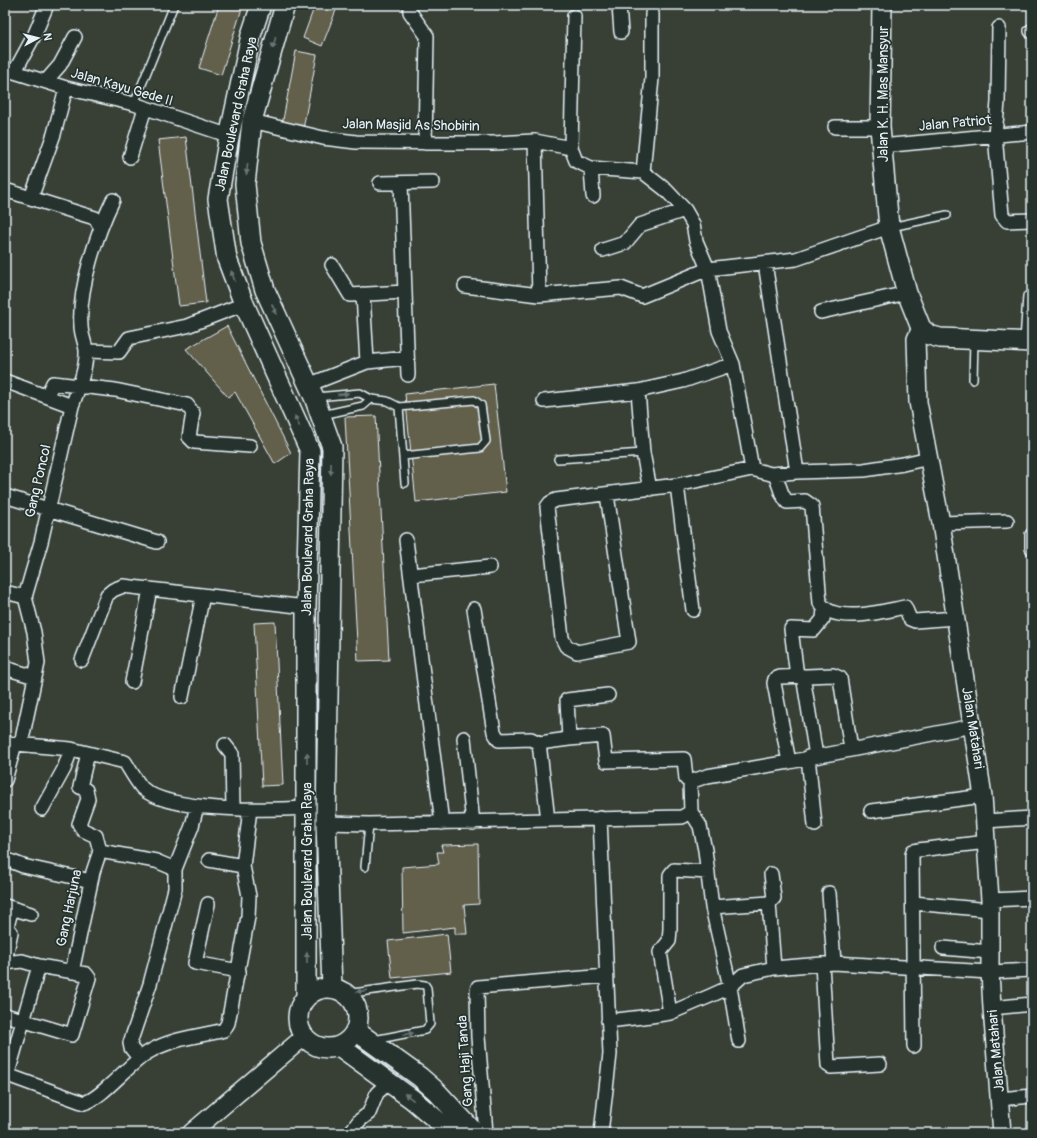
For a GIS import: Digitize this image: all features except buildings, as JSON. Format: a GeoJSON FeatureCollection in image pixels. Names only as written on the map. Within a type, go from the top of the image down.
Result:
{"type":"FeatureCollection","features":[{"type":"Feature","properties":{"kind":"main road","name":"Jalan Boulevard Graha Raya"},"geometry":{"type":"LineString","coordinates":[[261,5],[251,35],[218,199],[227,259],[244,304],[310,451],[306,606],[306,997]]}},
{"type":"Feature","properties":{"kind":"main road","name":"Jalan Boulevard Graha Raya"},"geometry":{"type":"LineString","coordinates":[[285,5],[252,121],[245,184],[251,243],[265,290],[311,391],[332,448],[326,823],[339,991]]}},
{"type":"Feature","properties":{"kind":"main road","name":"Jalan K. H. Mas Mansyur"},"geometry":{"type":"LineString","coordinates":[[882,5],[880,137],[889,227],[907,293],[921,328]]}},
{"type":"Feature","properties":{"kind":"main road"},"geometry":{"type":"LineString","coordinates":[[921,328],[929,335],[940,338],[1028,342]]}},
{"type":"Feature","properties":{"kind":"main road"},"geometry":{"type":"LineString","coordinates":[[310,451],[332,448]]}},
{"type":"Feature","properties":{"kind":"main road"},"geometry":{"type":"LineString","coordinates":[[363,1036],[349,1040],[339,1046],[329,1048],[320,1047],[304,1036],[298,1021],[300,1008],[306,997],[318,989],[339,991],[352,1000],[357,1010],[358,1023],[363,1036],[420,1077],[436,1091],[447,1121]]}},
{"type":"Feature","properties":{"kind":"main road"},"geometry":{"type":"LineString","coordinates":[[339,1046],[447,1121],[475,1133]]}},
{"type":"Feature","properties":{"kind":"street"},"geometry":{"type":"LineString","coordinates":[[10,70],[34,36],[47,5]]}},
{"type":"Feature","properties":{"kind":"street"},"geometry":{"type":"LineString","coordinates":[[410,5],[410,12],[427,36],[425,143]]}},
{"type":"Feature","properties":{"kind":"street"},"geometry":{"type":"LineString","coordinates":[[619,5],[621,32]]}},
{"type":"Feature","properties":{"kind":"street"},"geometry":{"type":"LineString","coordinates":[[643,172],[652,78],[652,14]]}},
{"type":"Feature","properties":{"kind":"street"},"geometry":{"type":"LineString","coordinates":[[574,16],[571,148],[576,161],[591,168],[643,172],[666,190],[685,210],[693,224],[696,241],[708,269],[719,331],[733,364],[752,469]]}},
{"type":"Feature","properties":{"kind":"street"},"geometry":{"type":"LineString","coordinates":[[999,28],[998,102],[995,135],[1002,215],[1007,222],[1032,220]]}},
{"type":"Feature","properties":{"kind":"street"},"geometry":{"type":"LineString","coordinates":[[46,81],[60,65],[75,37]]}},
{"type":"Feature","properties":{"kind":"street","name":"Jalan Kayu Gede II"},"geometry":{"type":"LineString","coordinates":[[10,70],[66,88],[145,108],[230,136]]}},
{"type":"Feature","properties":{"kind":"street"},"geometry":{"type":"LineString","coordinates":[[31,198],[54,134],[66,88]]}},
{"type":"Feature","properties":{"kind":"street"},"geometry":{"type":"LineString","coordinates":[[130,157],[145,108]]}},
{"type":"Feature","properties":{"kind":"street","name":"Jalan Masjid As Shobirin"},"geometry":{"type":"LineString","coordinates":[[252,121],[323,138],[356,142],[425,143],[535,141],[571,148]]}},
{"type":"Feature","properties":{"kind":"street","name":"Jalan Patriot"},"geometry":{"type":"LineString","coordinates":[[836,127],[880,137],[995,135],[1032,132]]}},
{"type":"Feature","properties":{"kind":"street"},"geometry":{"type":"LineString","coordinates":[[535,141],[539,295]]}},
{"type":"Feature","properties":{"kind":"street"},"geometry":{"type":"LineString","coordinates":[[591,168],[593,196]]}},
{"type":"Feature","properties":{"kind":"street"},"geometry":{"type":"LineString","coordinates":[[380,183],[433,182]]}},
{"type":"Feature","properties":{"kind":"street"},"geometry":{"type":"LineString","coordinates":[[401,183],[408,375]]}},
{"type":"Feature","properties":{"kind":"street"},"geometry":{"type":"LineString","coordinates":[[5,190],[95,218],[100,226]]}},
{"type":"Feature","properties":{"kind":"street","name":"Gang Poncol"},"geometry":{"type":"LineString","coordinates":[[25,597],[41,542],[72,406],[80,386],[86,351],[80,326],[84,290],[100,226],[113,200]]}},
{"type":"Feature","properties":{"kind":"street"},"geometry":{"type":"LineString","coordinates":[[603,250],[626,243],[640,225],[685,210]]}},
{"type":"Feature","properties":{"kind":"street"},"geometry":{"type":"LineString","coordinates":[[465,286],[539,295],[621,288],[642,296],[708,269],[796,259],[889,227]]}},
{"type":"Feature","properties":{"kind":"street"},"geometry":{"type":"LineString","coordinates":[[765,263],[797,472]]}},
{"type":"Feature","properties":{"kind":"street"},"geometry":{"type":"LineString","coordinates":[[332,265],[350,295],[405,292]]}},
{"type":"Feature","properties":{"kind":"street"},"geometry":{"type":"LineString","coordinates":[[821,312],[907,293]]}},
{"type":"Feature","properties":{"kind":"street"},"geometry":{"type":"LineString","coordinates":[[363,294],[367,362]]}},
{"type":"Feature","properties":{"kind":"street"},"geometry":{"type":"LineString","coordinates":[[86,351],[119,352],[129,338],[187,326],[244,304]]}},
{"type":"Feature","properties":{"kind":"street","name":"Jalan Matahari"},"geometry":{"type":"LineString","coordinates":[[921,328],[916,339],[918,402],[942,523],[986,821],[990,905],[990,972],[1002,1133]]}},
{"type":"Feature","properties":{"kind":"street"},"geometry":{"type":"LineString","coordinates":[[311,391],[367,362],[407,358]]}},
{"type":"Feature","properties":{"kind":"street"},"geometry":{"type":"LineString","coordinates":[[544,401],[638,391],[683,381],[733,364]]}},
{"type":"Feature","properties":{"kind":"street"},"geometry":{"type":"LineString","coordinates":[[5,381],[47,395],[72,406]]}},
{"type":"Feature","properties":{"kind":"street"},"geometry":{"type":"LineString","coordinates":[[47,395],[52,383],[115,390],[188,405],[193,413],[189,436],[194,442],[250,446]]}},
{"type":"Feature","properties":{"kind":"street"},"geometry":{"type":"LineString","coordinates":[[638,391],[643,453],[650,488]]}},
{"type":"Feature","properties":{"kind":"street"},"geometry":{"type":"LineString","coordinates":[[607,495],[629,642],[577,652],[566,646],[562,638],[547,507],[550,503],[556,500],[607,495],[677,485],[752,469],[775,474],[864,470],[929,458]]}},
{"type":"Feature","properties":{"kind":"street"},"geometry":{"type":"LineString","coordinates":[[775,474],[787,502],[805,501],[812,506],[820,603],[824,609],[839,616],[870,613],[905,607],[910,619],[915,621],[956,618]]}},
{"type":"Feature","properties":{"kind":"street"},"geometry":{"type":"LineString","coordinates":[[677,485],[693,610]]}},
{"type":"Feature","properties":{"kind":"street"},"geometry":{"type":"LineString","coordinates":[[5,496],[157,542]]}},
{"type":"Feature","properties":{"kind":"street"},"geometry":{"type":"LineString","coordinates":[[942,523],[1007,521]]}},
{"type":"Feature","properties":{"kind":"street"},"geometry":{"type":"LineString","coordinates":[[1032,535],[1032,548]]}},
{"type":"Feature","properties":{"kind":"street"},"geometry":{"type":"LineString","coordinates":[[406,540],[442,823]]}},
{"type":"Feature","properties":{"kind":"street"},"geometry":{"type":"LineString","coordinates":[[410,576],[490,567]]}},
{"type":"Feature","properties":{"kind":"street"},"geometry":{"type":"LineString","coordinates":[[82,660],[107,595],[113,590],[123,586],[306,606]]}},
{"type":"Feature","properties":{"kind":"street"},"geometry":{"type":"LineString","coordinates":[[132,682],[150,589]]}},
{"type":"Feature","properties":{"kind":"street"},"geometry":{"type":"LineString","coordinates":[[5,592],[25,597],[34,632],[38,663],[5,780]]}},
{"type":"Feature","properties":{"kind":"street"},"geometry":{"type":"LineString","coordinates":[[182,697],[203,595]]}},
{"type":"Feature","properties":{"kind":"street"},"geometry":{"type":"LineString","coordinates":[[474,609],[494,732],[499,740],[531,739],[539,743],[603,736],[606,761],[684,758],[686,779],[690,782],[691,812],[700,826],[706,850],[712,907],[730,986],[740,1041]]}},
{"type":"Feature","properties":{"kind":"street"},"geometry":{"type":"LineString","coordinates":[[815,826],[812,757],[800,676],[791,629],[814,630],[823,619],[824,609]]}},
{"type":"Feature","properties":{"kind":"street"},"geometry":{"type":"LineString","coordinates":[[5,668],[35,677]]}},
{"type":"Feature","properties":{"kind":"street"},"geometry":{"type":"LineString","coordinates":[[789,762],[774,683],[775,679],[780,677],[833,675],[840,678],[851,749]]}},
{"type":"Feature","properties":{"kind":"street"},"geometry":{"type":"LineString","coordinates":[[569,739],[567,700],[608,695]]}},
{"type":"Feature","properties":{"kind":"street"},"geometry":{"type":"LineString","coordinates":[[690,782],[707,776],[789,762],[973,726]]}},
{"type":"Feature","properties":{"kind":"street"},"geometry":{"type":"LineString","coordinates":[[464,738],[473,823]]}},
{"type":"Feature","properties":{"kind":"street"},"geometry":{"type":"LineString","coordinates":[[539,743],[548,820]]}},
{"type":"Feature","properties":{"kind":"street"},"geometry":{"type":"LineString","coordinates":[[14,744],[35,744],[71,749],[125,762],[143,788],[164,799],[197,806],[270,810],[307,808]]}},
{"type":"Feature","properties":{"kind":"street"},"geometry":{"type":"LineString","coordinates":[[225,745],[232,754],[233,808]]}},
{"type":"Feature","properties":{"kind":"street"},"geometry":{"type":"LineString","coordinates":[[42,809],[64,770],[71,749]]}},
{"type":"Feature","properties":{"kind":"street"},"geometry":{"type":"LineString","coordinates":[[88,753],[80,787],[86,790],[88,799],[79,824],[83,830],[96,836],[100,851],[156,861],[175,869]]}},
{"type":"Feature","properties":{"kind":"street"},"geometry":{"type":"LineString","coordinates":[[871,810],[983,796]]}},
{"type":"Feature","properties":{"kind":"street"},"geometry":{"type":"LineString","coordinates":[[139,1058],[131,1048],[130,1043],[150,984],[175,889],[175,869],[192,826],[197,806]]}},
{"type":"Feature","properties":{"kind":"street"},"geometry":{"type":"LineString","coordinates":[[39,966],[8,1073],[10,1076],[84,1103],[94,1099],[139,1058],[161,1046],[182,1038],[224,1030],[228,1023],[248,917],[249,903],[243,866],[250,808]]}},
{"type":"Feature","properties":{"kind":"street"},"geometry":{"type":"LineString","coordinates":[[326,823],[473,823],[600,818],[682,817],[691,812]]}},
{"type":"Feature","properties":{"kind":"street"},"geometry":{"type":"LineString","coordinates":[[600,818],[610,1054],[601,1133]]}},
{"type":"Feature","properties":{"kind":"street"},"geometry":{"type":"LineString","coordinates":[[986,821],[1032,818]]}},
{"type":"Feature","properties":{"kind":"street"},"geometry":{"type":"LineString","coordinates":[[914,1046],[912,967],[913,851],[987,842]]}},
{"type":"Feature","properties":{"kind":"street","name":"Gang Harjuna"},"geometry":{"type":"LineString","coordinates":[[72,972],[91,881],[100,851]]}},
{"type":"Feature","properties":{"kind":"street"},"geometry":{"type":"LineString","coordinates":[[5,859],[23,866],[91,881]]}},
{"type":"Feature","properties":{"kind":"street"},"geometry":{"type":"LineString","coordinates":[[208,860],[243,866]]}},
{"type":"Feature","properties":{"kind":"street"},"geometry":{"type":"LineString","coordinates":[[670,1013],[660,952],[669,940],[670,875],[674,870],[708,872]]}},
{"type":"Feature","properties":{"kind":"street"},"geometry":{"type":"LineString","coordinates":[[771,874],[774,898],[769,904],[774,968]]}},
{"type":"Feature","properties":{"kind":"street"},"geometry":{"type":"LineString","coordinates":[[829,893],[828,1065],[830,1067],[880,1064]]}},
{"type":"Feature","properties":{"kind":"street"},"geometry":{"type":"LineString","coordinates":[[913,903],[990,905],[1032,898]]}},
{"type":"Feature","properties":{"kind":"street"},"geometry":{"type":"LineString","coordinates":[[208,904],[195,963],[239,971]]}},
{"type":"Feature","properties":{"kind":"street"},"geometry":{"type":"LineString","coordinates":[[712,907],[769,904]]}},
{"type":"Feature","properties":{"kind":"street"},"geometry":{"type":"LineString","coordinates":[[5,1015],[72,1035],[89,978],[86,974],[39,966],[22,961],[5,962],[11,932],[6,930],[8,907],[31,914]]}},
{"type":"Feature","properties":{"kind":"street"},"geometry":{"type":"LineString","coordinates":[[943,948],[990,952]]}},
{"type":"Feature","properties":{"kind":"street"},"geometry":{"type":"LineString","coordinates":[[608,1021],[670,1013],[730,986],[743,975],[774,968],[828,964],[990,972],[1032,970]]}},
{"type":"Feature","properties":{"kind":"street","name":"Gang Haji Tanda"},"geometry":{"type":"LineString","coordinates":[[486,1133],[478,1037],[478,987],[606,976]]}},
{"type":"Feature","properties":{"kind":"street"},"geometry":{"type":"LineString","coordinates":[[992,1008],[1032,1004]]}},
{"type":"Feature","properties":{"kind":"street"},"geometry":{"type":"LineString","coordinates":[[191,1133],[304,1036]]}},
{"type":"Feature","properties":{"kind":"street"},"geometry":{"type":"LineString","coordinates":[[350,1133],[359,1121],[369,1113],[377,1093],[389,1082]]}},
{"type":"Feature","properties":{"kind":"street"},"geometry":{"type":"LineString","coordinates":[[1000,1100],[1032,1096]]}},
{"type":"Feature","properties":{"kind":"lane"},"geometry":{"type":"LineString","coordinates":[[145,108],[174,5]]}},
{"type":"Feature","properties":{"kind":"lane"},"geometry":{"type":"LineString","coordinates":[[889,227],[947,215]]}},
{"type":"Feature","properties":{"kind":"lane"},"geometry":{"type":"LineString","coordinates":[[1027,296],[1028,342]]}},
{"type":"Feature","properties":{"kind":"lane"},"geometry":{"type":"LineString","coordinates":[[973,380],[974,340]]}},
{"type":"Feature","properties":{"kind":"lane"},"geometry":{"type":"LineString","coordinates":[[311,391],[360,392],[371,398],[388,401],[399,407],[474,400],[481,405],[486,441],[480,448],[403,456]]}},
{"type":"Feature","properties":{"kind":"lane"},"geometry":{"type":"LineString","coordinates":[[360,392],[363,406]]}},
{"type":"Feature","properties":{"kind":"lane"},"geometry":{"type":"LineString","coordinates":[[321,415],[363,406],[371,398]]}},
{"type":"Feature","properties":{"kind":"lane"},"geometry":{"type":"LineString","coordinates":[[399,407],[406,483]]}},
{"type":"Feature","properties":{"kind":"lane"},"geometry":{"type":"LineString","coordinates":[[558,459],[643,453]]}},
{"type":"Feature","properties":{"kind":"lane"},"geometry":{"type":"LineString","coordinates":[[365,867],[369,824]]}},
{"type":"Feature","properties":{"kind":"lane"},"geometry":{"type":"LineString","coordinates":[[339,991],[417,984],[425,985],[427,988],[429,1028],[425,1030],[363,1036]]}}]}
